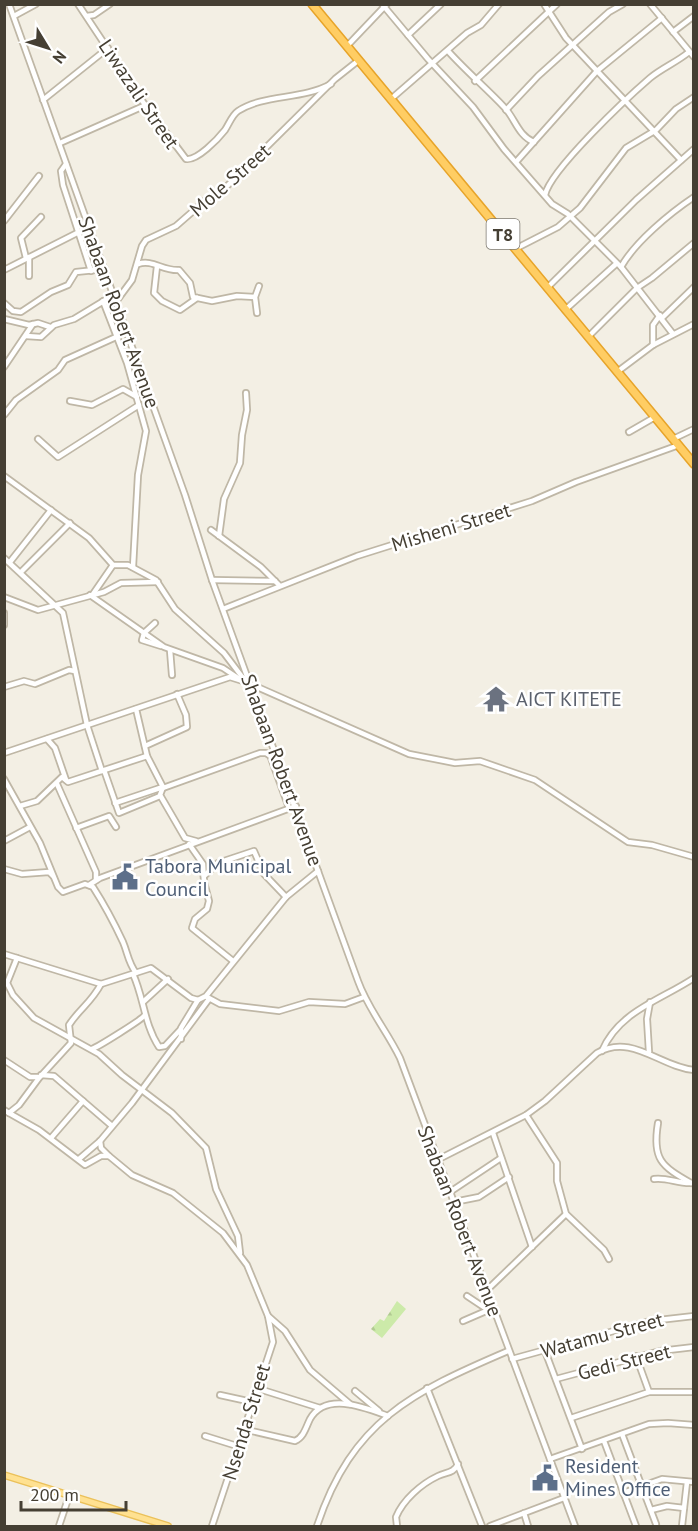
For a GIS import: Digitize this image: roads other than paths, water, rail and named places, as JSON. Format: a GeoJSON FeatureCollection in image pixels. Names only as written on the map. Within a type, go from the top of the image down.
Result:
{"type":"FeatureCollection","features":[{"type":"Feature","properties":{"kind":"highway","name":"T8"},"geometry":{"type":"LineString","coordinates":[[312,4],[693,464]]}},
{"type":"Feature","properties":{"kind":"main road"},"geometry":{"type":"LineString","coordinates":[[4,1475],[168,1527]]}},
{"type":"Feature","properties":{"kind":"street","name":"Shabaan Robert Avenue"},"geometry":{"type":"LineString","coordinates":[[9,4],[185,495],[246,682],[296,806],[364,997],[393,1042],[439,1160],[491,1309],[575,1527]]}},
{"type":"Feature","properties":{"kind":"street"},"geometry":{"type":"LineString","coordinates":[[14,16],[36,4]]}},
{"type":"Feature","properties":{"kind":"street","name":"Liwazali Street"},"geometry":{"type":"LineString","coordinates":[[78,4],[180,155],[190,160],[198,158],[220,135],[237,111],[273,99],[311,94],[331,84]]}},
{"type":"Feature","properties":{"kind":"street"},"geometry":{"type":"LineString","coordinates":[[87,16],[94,15],[110,4]]}},
{"type":"Feature","properties":{"kind":"street"},"geometry":{"type":"LineString","coordinates":[[408,35],[441,4]]}},
{"type":"Feature","properties":{"kind":"street"},"geometry":{"type":"LineString","coordinates":[[391,100],[467,33],[481,25],[499,4]]}},
{"type":"Feature","properties":{"kind":"street"},"geometry":{"type":"LineString","coordinates":[[544,4],[562,33],[656,130],[681,160]]}},
{"type":"Feature","properties":{"kind":"street"},"geometry":{"type":"LineString","coordinates":[[475,81],[557,4]]}},
{"type":"Feature","properties":{"kind":"street"},"geometry":{"type":"LineString","coordinates":[[506,110],[538,76],[609,12],[622,4]]}},
{"type":"Feature","properties":{"kind":"street"},"geometry":{"type":"LineString","coordinates":[[545,195],[554,176],[626,101],[650,78],[691,53],[650,4]]}},
{"type":"Feature","properties":{"kind":"street"},"geometry":{"type":"LineString","coordinates":[[348,45],[384,6],[432,64],[473,107],[496,140],[545,195],[570,216],[621,267],[674,334]]}},
{"type":"Feature","properties":{"kind":"street"},"geometry":{"type":"LineString","coordinates":[[673,33],[693,15]]}},
{"type":"Feature","properties":{"kind":"street"},"geometry":{"type":"LineString","coordinates":[[516,162],[597,71],[662,18]]}},
{"type":"Feature","properties":{"kind":"street"},"geometry":{"type":"LineString","coordinates":[[43,100],[108,48]]}},
{"type":"Feature","properties":{"kind":"street"},"geometry":{"type":"LineString","coordinates":[[448,51],[506,110],[523,135],[534,142]]}},
{"type":"Feature","properties":{"kind":"street","name":"Mole Street"},"geometry":{"type":"LineString","coordinates":[[115,303],[132,280],[141,246],[146,240],[176,226],[207,199],[219,194],[331,84],[359,60]]}},
{"type":"Feature","properties":{"kind":"street"},"geometry":{"type":"LineString","coordinates":[[515,249],[540,238],[570,216],[584,204],[626,148],[656,130],[676,109],[693,97]]}},
{"type":"Feature","properties":{"kind":"street"},"geometry":{"type":"LineString","coordinates":[[60,143],[146,105]]}},
{"type":"Feature","properties":{"kind":"street"},"geometry":{"type":"LineString","coordinates":[[547,288],[636,200],[693,149]]}},
{"type":"Feature","properties":{"kind":"street"},"geometry":{"type":"LineString","coordinates":[[66,164],[61,171],[63,185],[80,231],[91,271]]}},
{"type":"Feature","properties":{"kind":"street"},"geometry":{"type":"LineString","coordinates":[[4,221],[39,176]]}},
{"type":"Feature","properties":{"kind":"street"},"geometry":{"type":"LineString","coordinates":[[621,267],[633,249],[674,211],[693,197]]}},
{"type":"Feature","properties":{"kind":"street"},"geometry":{"type":"LineString","coordinates":[[29,276],[28,258],[21,247],[21,237],[40,216]]}},
{"type":"Feature","properties":{"kind":"street"},"geometry":{"type":"LineString","coordinates":[[4,270],[80,231]]}},
{"type":"Feature","properties":{"kind":"street"},"geometry":{"type":"LineString","coordinates":[[588,337],[637,288],[652,279],[693,243]]}},
{"type":"Feature","properties":{"kind":"street"},"geometry":{"type":"LineString","coordinates":[[138,264],[147,262],[167,271],[180,271],[190,283],[192,295],[197,298],[212,301],[237,296],[255,297]]}},
{"type":"Feature","properties":{"kind":"street"},"geometry":{"type":"LineString","coordinates":[[565,310],[616,264]]}},
{"type":"Feature","properties":{"kind":"street"},"geometry":{"type":"LineString","coordinates":[[157,266],[154,293],[162,301],[180,310],[197,298]]}},
{"type":"Feature","properties":{"kind":"street"},"geometry":{"type":"LineString","coordinates":[[4,303],[13,311],[21,312],[51,292],[68,285],[76,272],[105,269]]}},
{"type":"Feature","properties":{"kind":"street"},"geometry":{"type":"LineString","coordinates":[[257,313],[255,297],[259,286]]}},
{"type":"Feature","properties":{"kind":"street"},"geometry":{"type":"LineString","coordinates":[[653,345],[653,325],[693,287]]}},
{"type":"Feature","properties":{"kind":"street"},"geometry":{"type":"LineString","coordinates":[[26,336],[41,337],[50,327],[74,319],[112,296]]}},
{"type":"Feature","properties":{"kind":"street"},"geometry":{"type":"LineString","coordinates":[[103,301],[128,363],[146,437],[138,475],[133,567]]}},
{"type":"Feature","properties":{"kind":"street"},"geometry":{"type":"LineString","coordinates":[[4,320],[38,323],[50,327]]}},
{"type":"Feature","properties":{"kind":"street"},"geometry":{"type":"LineString","coordinates":[[4,367],[33,324]]}},
{"type":"Feature","properties":{"kind":"street"},"geometry":{"type":"LineString","coordinates":[[617,372],[653,345],[693,324]]}},
{"type":"Feature","properties":{"kind":"street"},"geometry":{"type":"LineString","coordinates":[[4,416],[16,400],[58,370],[65,360],[86,349],[93,350],[116,337]]}},
{"type":"Feature","properties":{"kind":"street"},"geometry":{"type":"LineString","coordinates":[[70,401],[92,405],[123,389],[137,397]]}},
{"type":"Feature","properties":{"kind":"street"},"geometry":{"type":"LineString","coordinates":[[219,536],[224,499],[241,461],[242,432],[247,410],[246,393]]}},
{"type":"Feature","properties":{"kind":"street"},"geometry":{"type":"LineString","coordinates":[[39,439],[58,457],[139,405]]}},
{"type":"Feature","properties":{"kind":"street"},"geometry":{"type":"LineString","coordinates":[[629,432],[655,417]]}},
{"type":"Feature","properties":{"kind":"street","name":"Misheni Street"},"geometry":{"type":"LineString","coordinates":[[223,609],[277,583],[532,501],[676,442],[693,429]]}},
{"type":"Feature","properties":{"kind":"street"},"geometry":{"type":"LineString","coordinates":[[4,476],[70,523],[100,548],[113,565],[133,567],[158,582],[175,609],[224,653],[246,682]]}},
{"type":"Feature","properties":{"kind":"street"},"geometry":{"type":"LineString","coordinates":[[10,562],[51,510]]}},
{"type":"Feature","properties":{"kind":"street"},"geometry":{"type":"LineString","coordinates":[[21,572],[70,523]]}},
{"type":"Feature","properties":{"kind":"street"},"geometry":{"type":"LineString","coordinates":[[211,530],[277,583]]}},
{"type":"Feature","properties":{"kind":"street"},"geometry":{"type":"LineString","coordinates":[[4,558],[64,615],[87,725],[120,813],[160,796],[163,787],[147,756],[136,709]]}},
{"type":"Feature","properties":{"kind":"street"},"geometry":{"type":"LineString","coordinates":[[92,595],[113,565]]}},
{"type":"Feature","properties":{"kind":"street"},"geometry":{"type":"LineString","coordinates":[[212,580],[277,583]]}},
{"type":"Feature","properties":{"kind":"street"},"geometry":{"type":"LineString","coordinates":[[4,599],[35,610],[108,591],[121,583],[158,582]]}},
{"type":"Feature","properties":{"kind":"street"},"geometry":{"type":"LineString","coordinates":[[92,595],[167,649],[223,668],[246,682],[409,754],[455,763],[480,761],[535,780],[628,842],[652,845],[693,857]]}},
{"type":"Feature","properties":{"kind":"street"},"geometry":{"type":"LineString","coordinates":[[4,613],[4,625]]}},
{"type":"Feature","properties":{"kind":"street"},"geometry":{"type":"LineString","coordinates":[[144,633],[155,623]]}},
{"type":"Feature","properties":{"kind":"street"},"geometry":{"type":"LineString","coordinates":[[167,649],[172,675]]}},
{"type":"Feature","properties":{"kind":"street"},"geometry":{"type":"LineString","coordinates":[[4,687],[26,681],[35,684],[67,671],[75,672]]}},
{"type":"Feature","properties":{"kind":"street"},"geometry":{"type":"LineString","coordinates":[[4,753],[225,678],[246,682]]}},
{"type":"Feature","properties":{"kind":"street"},"geometry":{"type":"LineString","coordinates":[[145,746],[187,727],[186,715],[177,694]]}},
{"type":"Feature","properties":{"kind":"street"},"geometry":{"type":"LineString","coordinates":[[47,739],[55,748],[67,782]]}},
{"type":"Feature","properties":{"kind":"street"},"geometry":{"type":"LineString","coordinates":[[115,803],[260,753],[270,755],[279,761]]}},
{"type":"Feature","properties":{"kind":"street"},"geometry":{"type":"LineString","coordinates":[[270,755],[289,808]]}},
{"type":"Feature","properties":{"kind":"street"},"geometry":{"type":"LineString","coordinates":[[67,782],[147,756]]}},
{"type":"Feature","properties":{"kind":"street"},"geometry":{"type":"LineString","coordinates":[[20,806],[37,801],[44,792],[63,777],[67,782]]}},
{"type":"Feature","properties":{"kind":"street"},"geometry":{"type":"LineString","coordinates":[[4,778],[63,892],[89,885],[196,841],[296,806]]}},
{"type":"Feature","properties":{"kind":"street"},"geometry":{"type":"LineString","coordinates":[[57,784],[96,872],[96,881]]}},
{"type":"Feature","properties":{"kind":"street"},"geometry":{"type":"LineString","coordinates":[[160,796],[184,837],[196,841]]}},
{"type":"Feature","properties":{"kind":"street"},"geometry":{"type":"LineString","coordinates":[[76,828],[109,816],[116,827]]}},
{"type":"Feature","properties":{"kind":"street"},"geometry":{"type":"LineString","coordinates":[[4,842],[30,827]]}},
{"type":"Feature","properties":{"kind":"street"},"geometry":{"type":"LineString","coordinates":[[189,844],[202,862],[209,904],[195,919],[192,928],[233,961]]}},
{"type":"Feature","properties":{"kind":"street"},"geometry":{"type":"LineString","coordinates":[[203,876],[218,863],[254,851],[264,874],[286,897]]}},
{"type":"Feature","properties":{"kind":"street"},"geometry":{"type":"LineString","coordinates":[[4,869],[22,874],[49,872],[53,876]]}},
{"type":"Feature","properties":{"kind":"street"},"geometry":{"type":"LineString","coordinates":[[79,1159],[100,1142],[142,1090],[181,1039],[233,961],[286,897],[318,871]]}},
{"type":"Feature","properties":{"kind":"street"},"geometry":{"type":"LineString","coordinates":[[89,885],[119,934],[143,1002],[144,1016],[160,1047],[180,1030],[198,1000]]}},
{"type":"Feature","properties":{"kind":"street"},"geometry":{"type":"LineString","coordinates":[[4,954],[101,984],[150,968],[191,998],[198,1000],[207,997],[220,1004],[279,1011],[309,1002],[345,1004],[364,997]]}},
{"type":"Feature","properties":{"kind":"street"},"geometry":{"type":"LineString","coordinates":[[17,958],[7,978],[8,988],[34,1018],[92,1049],[172,1113],[208,1150],[216,1189],[238,1236],[240,1255]]}},
{"type":"Feature","properties":{"kind":"street"},"geometry":{"type":"LineString","coordinates":[[439,1160],[526,1115],[602,1051],[622,1022],[650,1002],[693,978]]}},
{"type":"Feature","properties":{"kind":"street"},"geometry":{"type":"LineString","coordinates":[[143,1002],[168,980]]}},
{"type":"Feature","properties":{"kind":"street"},"geometry":{"type":"LineString","coordinates":[[101,984],[88,1006],[80,1010],[69,1024],[71,1043],[19,1105],[7,1112],[51,1138],[86,1165],[101,1156],[109,1156]]}},
{"type":"Feature","properties":{"kind":"street"},"geometry":{"type":"LineString","coordinates":[[649,1052],[647,1019],[650,1002]]}},
{"type":"Feature","properties":{"kind":"street"},"geometry":{"type":"LineString","coordinates":[[92,1049],[139,1022],[144,1016]]}},
{"type":"Feature","properties":{"kind":"street"},"geometry":{"type":"LineString","coordinates":[[139,1022],[147,1023]]}},
{"type":"Feature","properties":{"kind":"street"},"geometry":{"type":"LineString","coordinates":[[180,1030],[181,1039]]}},
{"type":"Feature","properties":{"kind":"street"},"geometry":{"type":"LineString","coordinates":[[602,1051],[624,1048],[649,1052],[677,1067],[693,1070]]}},
{"type":"Feature","properties":{"kind":"street"},"geometry":{"type":"LineString","coordinates":[[4,1060],[30,1077],[54,1076],[112,1126]]}},
{"type":"Feature","properties":{"kind":"street"},"geometry":{"type":"LineString","coordinates":[[51,1138],[83,1101]]}},
{"type":"Feature","properties":{"kind":"street"},"geometry":{"type":"LineString","coordinates":[[526,1115],[557,1163],[557,1182],[566,1214],[604,1250],[609,1259]]}},
{"type":"Feature","properties":{"kind":"street"},"geometry":{"type":"LineString","coordinates":[[658,1123],[656,1144],[661,1161],[671,1173],[692,1183]]}},
{"type":"Feature","properties":{"kind":"street"},"geometry":{"type":"LineString","coordinates":[[493,1133],[532,1247]]}},
{"type":"Feature","properties":{"kind":"street"},"geometry":{"type":"LineString","coordinates":[[100,1142],[101,1148],[132,1175],[173,1193],[223,1233],[240,1255],[268,1316],[285,1331],[310,1370],[350,1404]]}},
{"type":"Feature","properties":{"kind":"street"},"geometry":{"type":"LineString","coordinates":[[450,1192],[501,1158]]}},
{"type":"Feature","properties":{"kind":"street"},"geometry":{"type":"LineString","coordinates":[[454,1202],[479,1197],[509,1177]]}},
{"type":"Feature","properties":{"kind":"street"},"geometry":{"type":"LineString","coordinates":[[654,1179],[664,1178],[679,1184],[692,1183]]}},
{"type":"Feature","properties":{"kind":"street"},"geometry":{"type":"LineString","coordinates":[[486,1291],[566,1214]]}},
{"type":"Feature","properties":{"kind":"street"},"geometry":{"type":"LineString","coordinates":[[467,1296],[491,1309]]}},
{"type":"Feature","properties":{"kind":"street"},"geometry":{"type":"LineString","coordinates":[[463,1321],[491,1309]]}},
{"type":"Feature","properties":{"kind":"street","name":"Nsenda Street"},"geometry":{"type":"LineString","coordinates":[[212,1527],[273,1342],[268,1316]]}},
{"type":"Feature","properties":{"kind":"street","name":"Watamu Street"},"geometry":{"type":"LineString","coordinates":[[512,1359],[650,1321],[693,1316]]}},
{"type":"Feature","properties":{"kind":"street","name":"Gedi Street"},"geometry":{"type":"LineString","coordinates":[[556,1379],[636,1356],[693,1347]]}},
{"type":"Feature","properties":{"kind":"street"},"geometry":{"type":"LineString","coordinates":[[316,1527],[342,1467],[361,1441],[388,1416],[427,1388],[508,1351]]}},
{"type":"Feature","properties":{"kind":"street"},"geometry":{"type":"LineString","coordinates":[[545,1351],[582,1449]]}},
{"type":"Feature","properties":{"kind":"street"},"geometry":{"type":"LineString","coordinates":[[636,1356],[649,1392]]}},
{"type":"Feature","properties":{"kind":"street"},"geometry":{"type":"LineString","coordinates":[[256,1388],[320,1408],[350,1404],[388,1416]]}},
{"type":"Feature","properties":{"kind":"street"},"geometry":{"type":"LineString","coordinates":[[427,1388],[482,1527]]}},
{"type":"Feature","properties":{"kind":"street"},"geometry":{"type":"LineString","coordinates":[[355,1391],[381,1413]]}},
{"type":"Feature","properties":{"kind":"street"},"geometry":{"type":"LineString","coordinates":[[571,1418],[649,1392],[693,1391]]}},
{"type":"Feature","properties":{"kind":"street"},"geometry":{"type":"LineString","coordinates":[[220,1395],[252,1402]]}},
{"type":"Feature","properties":{"kind":"street"},"geometry":{"type":"LineString","coordinates":[[243,1428],[295,1441],[302,1437],[312,1415],[320,1408]]}},
{"type":"Feature","properties":{"kind":"street"},"geometry":{"type":"LineString","coordinates":[[550,1459],[655,1423],[693,1425]]}},
{"type":"Feature","properties":{"kind":"street"},"geometry":{"type":"LineString","coordinates":[[622,1434],[656,1524]]}},
{"type":"Feature","properties":{"kind":"street"},"geometry":{"type":"LineString","coordinates":[[205,1436],[237,1446]]}},
{"type":"Feature","properties":{"kind":"street"},"geometry":{"type":"LineString","coordinates":[[604,1441],[636,1527]]}},
{"type":"Feature","properties":{"kind":"street"},"geometry":{"type":"LineString","coordinates":[[397,1527],[396,1517],[408,1499],[426,1483],[452,1472],[458,1464]]}},
{"type":"Feature","properties":{"kind":"street"},"geometry":{"type":"LineString","coordinates":[[452,1472],[463,1476]]}},
{"type":"Feature","properties":{"kind":"street"},"geometry":{"type":"LineString","coordinates":[[623,1493],[662,1479],[693,1482]]}},
{"type":"Feature","properties":{"kind":"street"},"geometry":{"type":"LineString","coordinates":[[682,1527],[687,1482]]}},
{"type":"Feature","properties":{"kind":"street"},"geometry":{"type":"LineString","coordinates":[[59,1527],[69,1496]]}},
{"type":"Feature","properties":{"kind":"street"},"geometry":{"type":"LineString","coordinates":[[490,1527],[564,1498]]}},
{"type":"Feature","properties":{"kind":"street"},"geometry":{"type":"LineString","coordinates":[[651,1510],[667,1506],[684,1508]]}},
{"type":"Feature","properties":{"kind":"street"},"geometry":{"type":"LineString","coordinates":[[524,1513],[528,1527]]}},
{"type":"Feature","properties":{"kind":"place","name":"AICT KITETE"},"geometry":{"type":"Point","coordinates":[496,699]}},
{"type":"Feature","properties":{"kind":"place","name":"Tabora Municipal Council"},"geometry":{"type":"Point","coordinates":[125,877]}},
{"type":"Feature","properties":{"kind":"place","name":"Resident Mines Office"},"geometry":{"type":"Point","coordinates":[545,1478]}}]}
